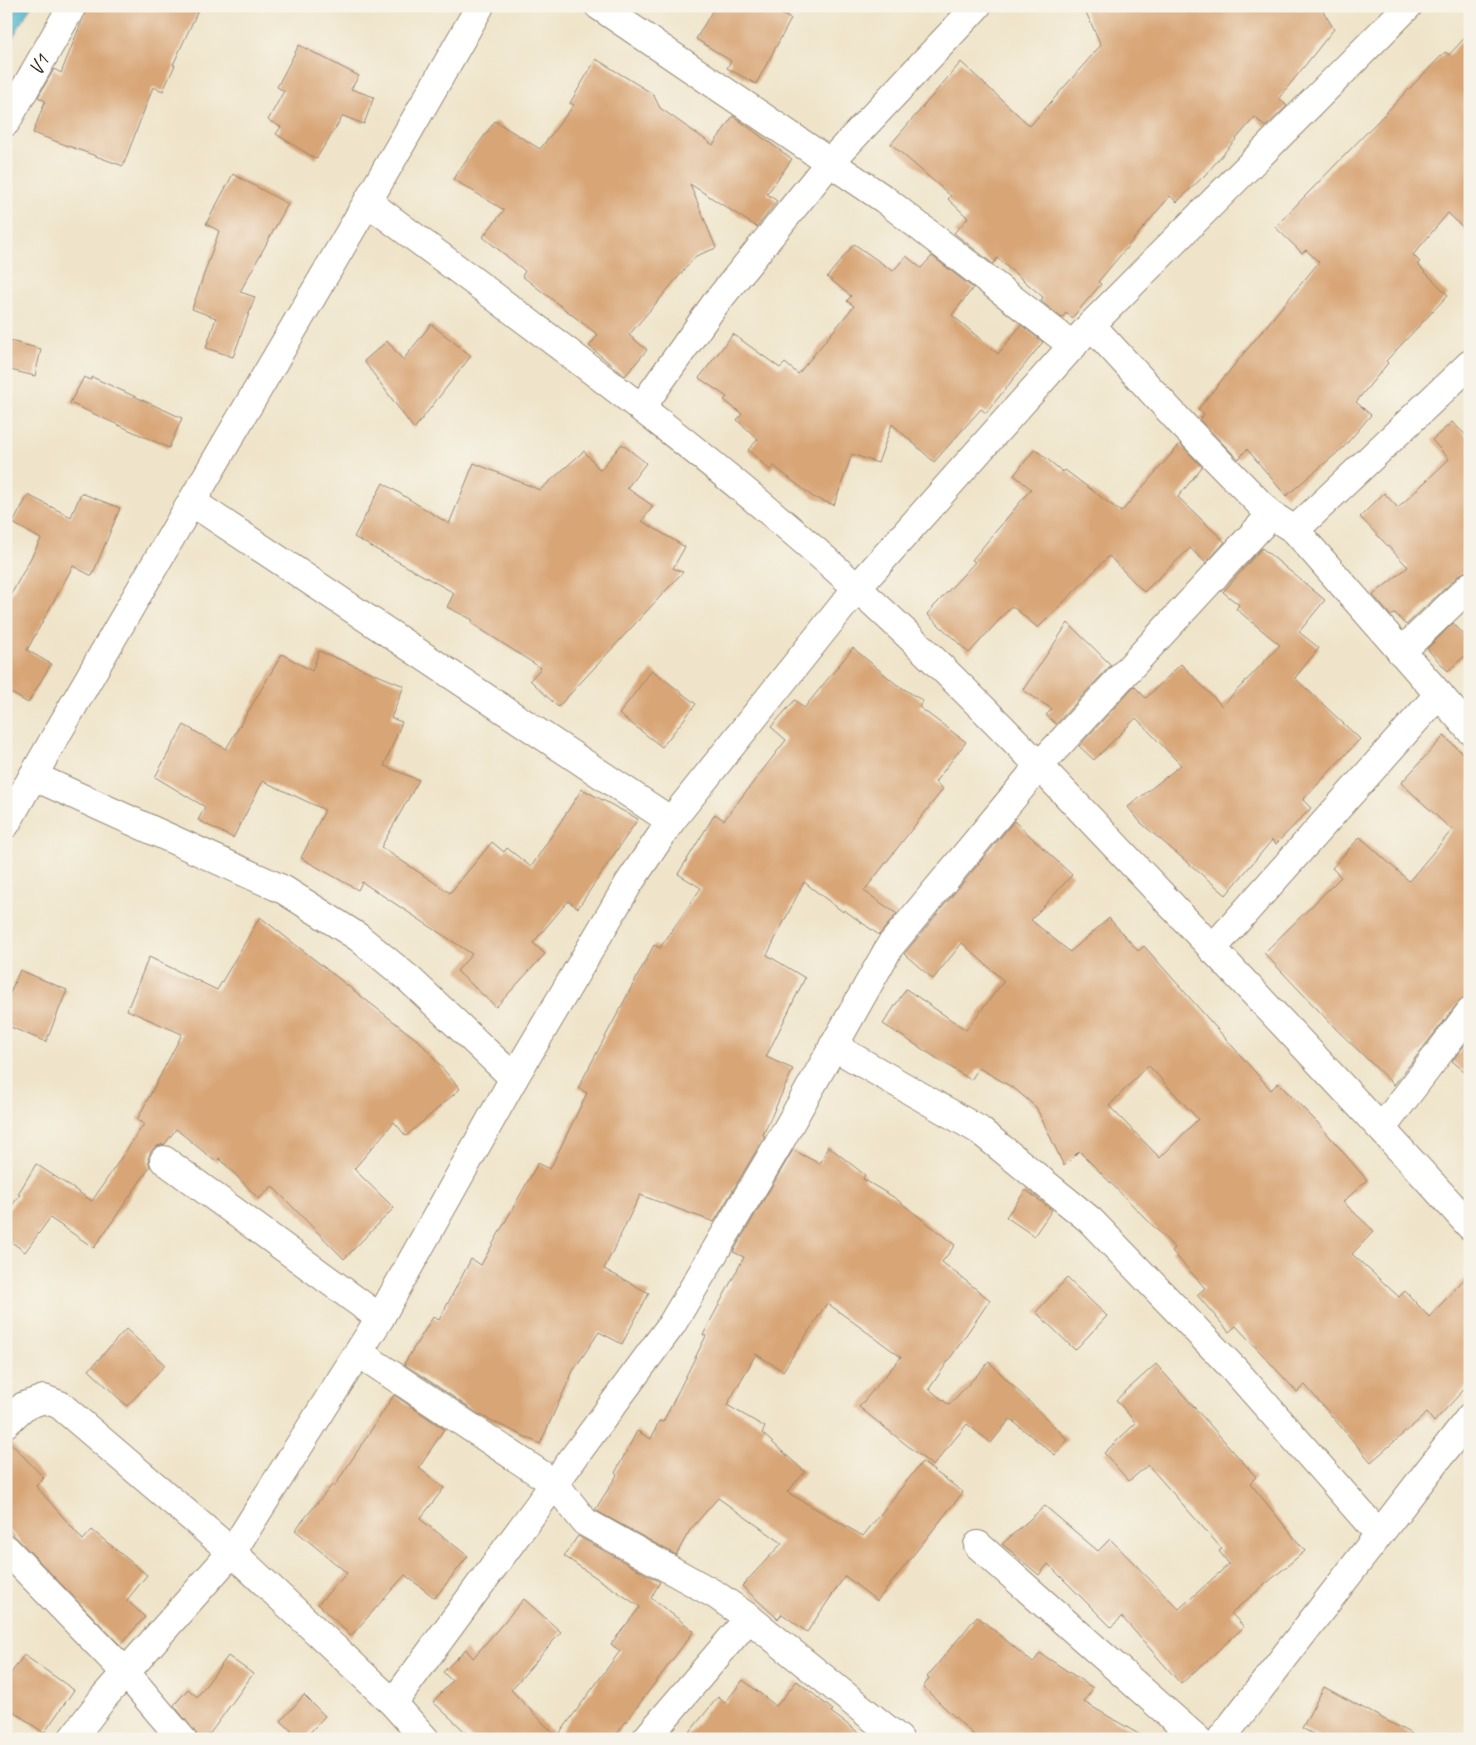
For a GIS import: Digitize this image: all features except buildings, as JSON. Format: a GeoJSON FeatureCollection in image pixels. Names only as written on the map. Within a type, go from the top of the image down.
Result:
{"type":"FeatureCollection","features":[{"type":"Feature","properties":{"kind":"street","name":"V1"},"geometry":{"type":"LineString","coordinates":[[6,122],[72,6]]}},
{"type":"Feature","properties":{"kind":"street"},"geometry":{"type":"LineString","coordinates":[[6,824],[192,502],[369,203],[480,6]]}},
{"type":"Feature","properties":{"kind":"street"},"geometry":{"type":"LineString","coordinates":[[599,6],[884,199],[1074,346]]}},
{"type":"Feature","properties":{"kind":"street"},"geometry":{"type":"LineString","coordinates":[[640,408],[715,304],[830,162],[977,6]]}},
{"type":"Feature","properties":{"kind":"street"},"geometry":{"type":"LineString","coordinates":[[72,1739],[104,1697],[232,1552],[380,1318],[514,1078],[629,883],[671,822],[856,588],[1091,325],[1408,6]]}},
{"type":"Feature","properties":{"kind":"street"},"geometry":{"type":"LineString","coordinates":[[369,203],[640,408],[725,476],[856,588],[1040,766],[1382,1128],[1470,1226]]}},
{"type":"Feature","properties":{"kind":"street"},"geometry":{"type":"LineString","coordinates":[[1091,325],[1183,425],[1271,515],[1295,530],[1470,730]]}},
{"type":"Feature","properties":{"kind":"street"},"geometry":{"type":"LineString","coordinates":[[1295,530],[1470,364]]}},
{"type":"Feature","properties":{"kind":"street"},"geometry":{"type":"LineString","coordinates":[[192,502],[671,822]]}},
{"type":"Feature","properties":{"kind":"street"},"geometry":{"type":"LineString","coordinates":[[393,1703],[672,1324],[778,1145],[890,946],[1040,766],[1271,515]]}},
{"type":"Feature","properties":{"kind":"street"},"geometry":{"type":"LineString","coordinates":[[1401,652],[1470,586]]}},
{"type":"Feature","properties":{"kind":"street"},"geometry":{"type":"LineString","coordinates":[[1212,949],[1439,694]]}},
{"type":"Feature","properties":{"kind":"street"},"geometry":{"type":"LineString","coordinates":[[33,776],[284,890],[358,937],[409,979],[514,1078]]}},
{"type":"Feature","properties":{"kind":"street"},"geometry":{"type":"LineString","coordinates":[[1382,1128],[1470,1012]]}},
{"type":"Feature","properties":{"kind":"street"},"geometry":{"type":"LineString","coordinates":[[834,1046],[979,1130],[1090,1220],[1234,1369],[1378,1533]]}},
{"type":"Feature","properties":{"kind":"street"},"geometry":{"type":"LineString","coordinates":[[164,1160],[380,1318]]}},
{"type":"Feature","properties":{"kind":"street"},"geometry":{"type":"LineString","coordinates":[[359,1352],[554,1483],[585,1522],[716,1595],[748,1618],[899,1739]]}},
{"type":"Feature","properties":{"kind":"street"},"geometry":{"type":"LineString","coordinates":[[6,1423],[24,1406],[44,1398],[60,1406],[232,1552],[393,1703],[425,1739]]}},
{"type":"Feature","properties":{"kind":"street"},"geometry":{"type":"LineString","coordinates":[[1221,1739],[1470,1416]]}},
{"type":"Feature","properties":{"kind":"street"},"geometry":{"type":"LineString","coordinates":[[978,1545],[1197,1739]]}},
{"type":"Feature","properties":{"kind":"street"},"geometry":{"type":"LineString","coordinates":[[6,1549],[126,1673],[182,1739]]}},
{"type":"Feature","properties":{"kind":"street"},"geometry":{"type":"LineString","coordinates":[[646,1739],[748,1618]]}},
{"type":"Feature","properties":{"kind":"water"},"geometry":{"type":"Polygon","coordinates":[[[6,6],[31,6],[6,49],[6,6]]]}}]}
